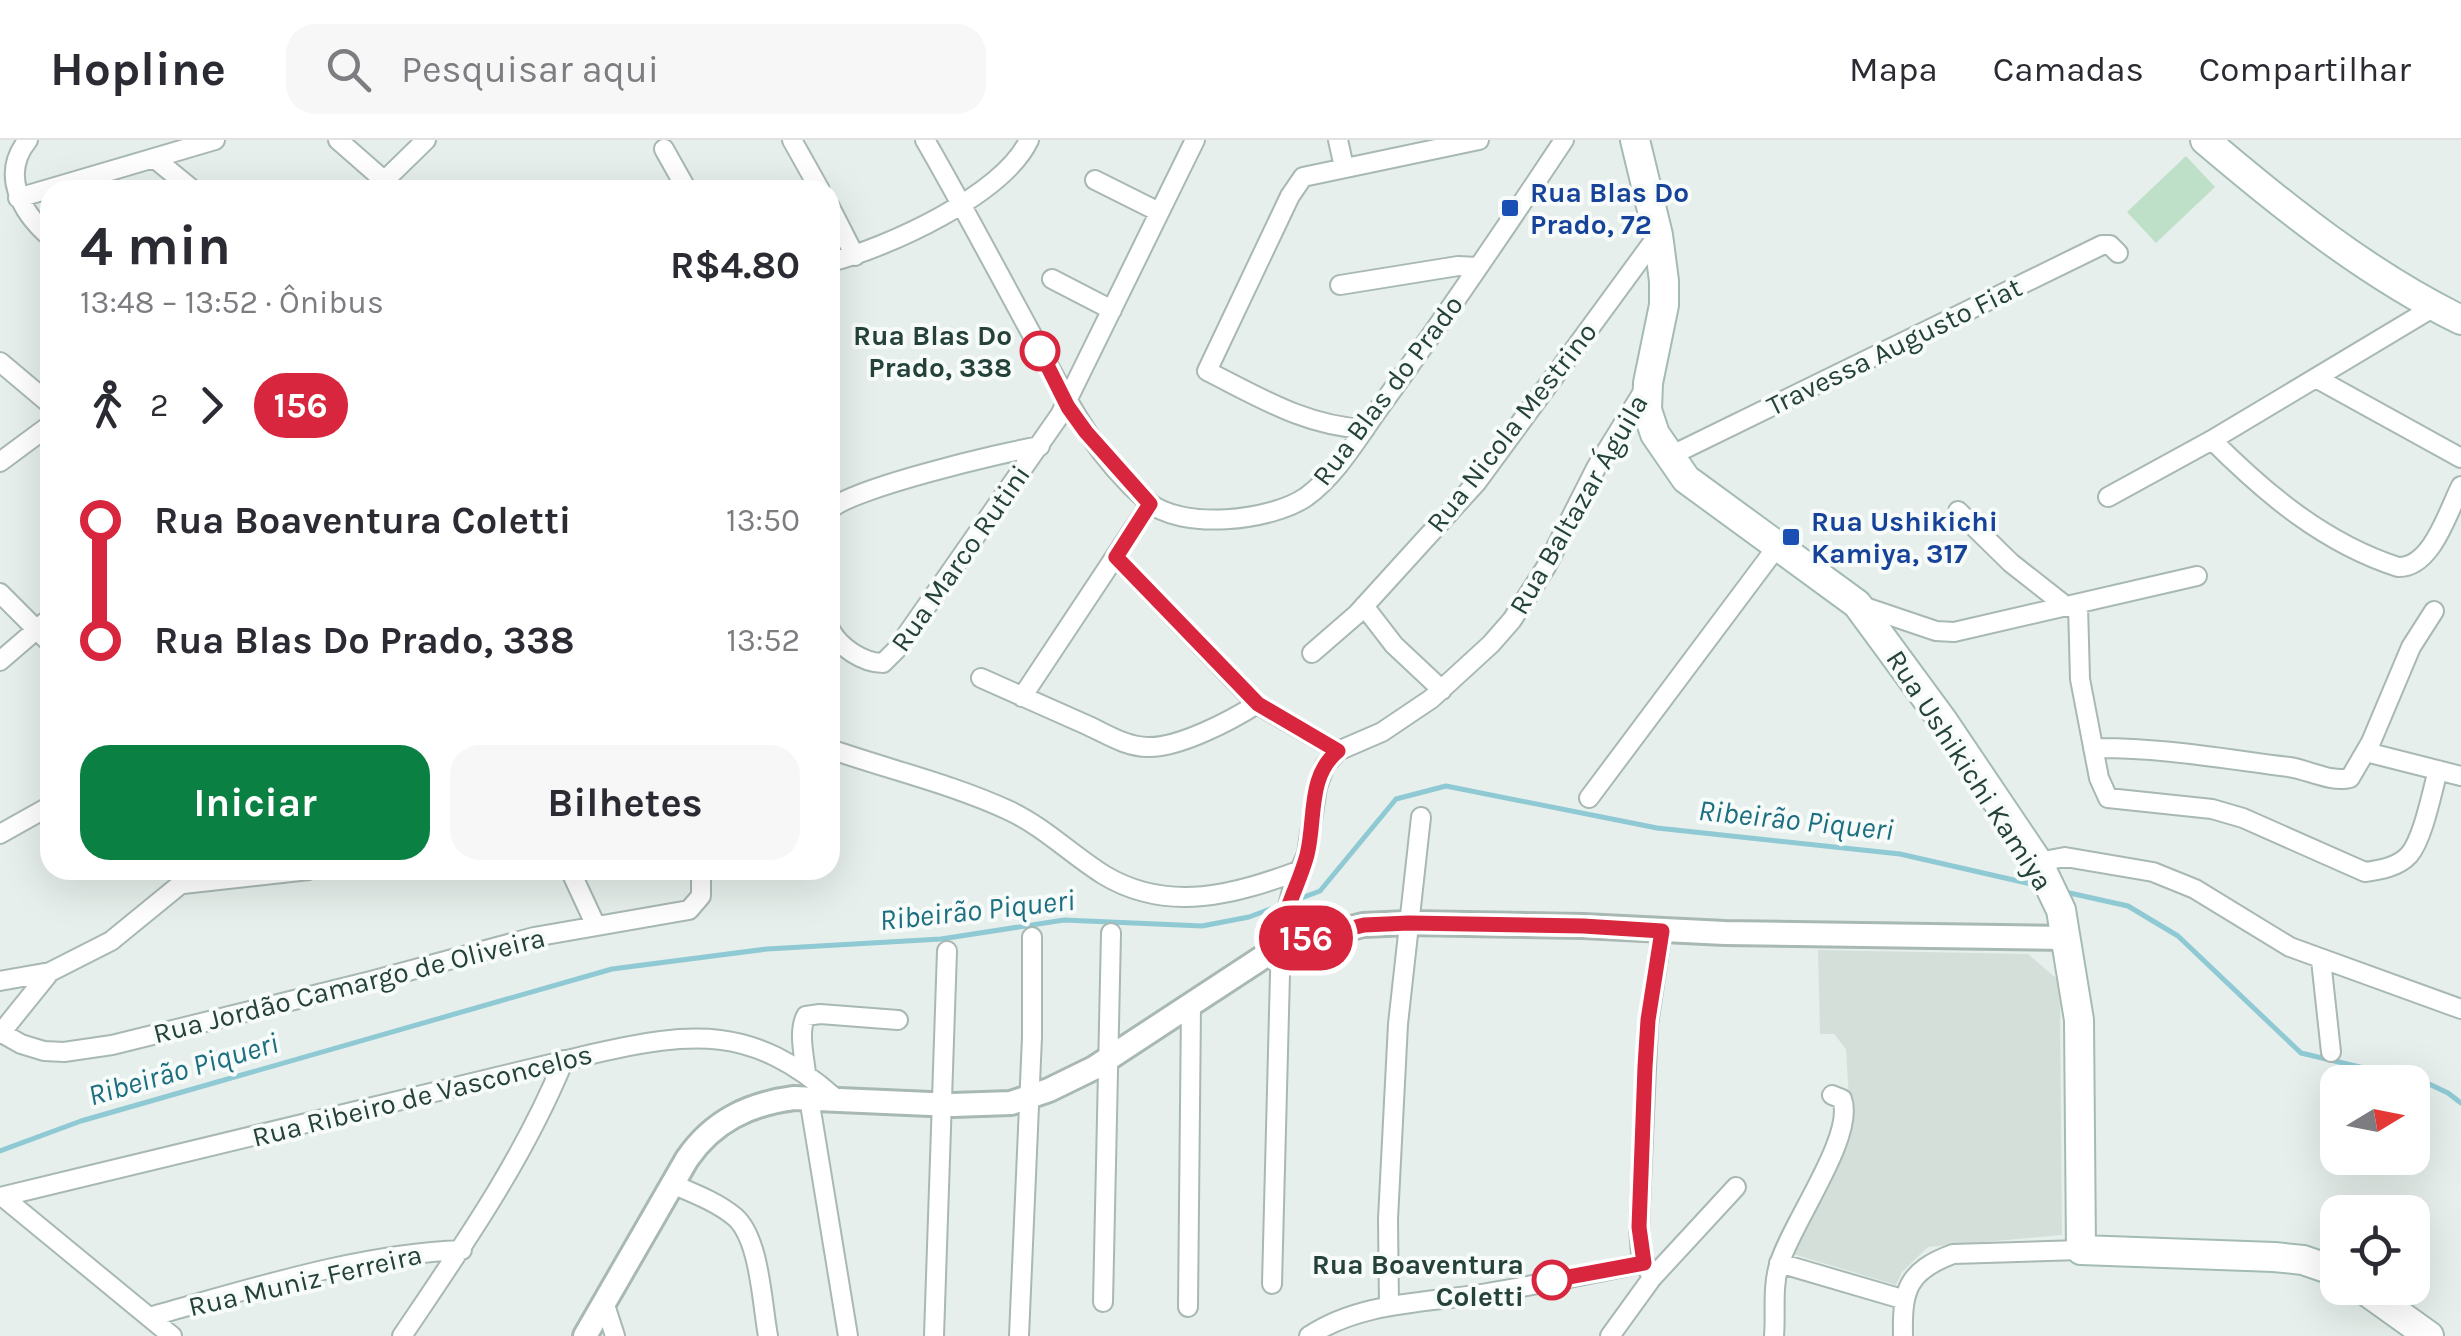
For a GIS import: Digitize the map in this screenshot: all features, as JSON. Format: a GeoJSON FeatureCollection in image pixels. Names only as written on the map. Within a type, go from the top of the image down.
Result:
{"type":"FeatureCollection","features":[{"type":"Feature","properties":{"kind":"main road","name":"Rua Ushikichi Kamiya"},"geometry":{"type":"LineString","coordinates":[[1635,140],[1658,235],[1664,281],[1664,305],[1648,383],[1647,410],[1668,458],[1686,479],[1857,604],[2040,866],[2064,924],[2079,1020],[2081,1250]]}},
{"type":"Feature","properties":{"kind":"main road"},"geometry":{"type":"LineString","coordinates":[[2205,140],[2371,270],[2461,320]]}},
{"type":"Feature","properties":{"kind":"main road"},"geometry":{"type":"LineString","coordinates":[[2081,1250],[2274,1257],[2320,1266]]}},
{"type":"Feature","properties":{"kind":"main road"},"geometry":{"type":"LineString","coordinates":[[2384,1305],[2424,1335]]}},
{"type":"Feature","properties":{"kind":"street"},"geometry":{"type":"LineString","coordinates":[[28,140],[16,160],[14,173],[18,198],[26,215],[40,228]]}},
{"type":"Feature","properties":{"kind":"street"},"geometry":{"type":"LineString","coordinates":[[338,140],[383,180]]}},
{"type":"Feature","properties":{"kind":"street"},"geometry":{"type":"LineString","coordinates":[[393,180],[426,140]]}},
{"type":"Feature","properties":{"kind":"street"},"geometry":{"type":"LineString","coordinates":[[792,140],[814,180]]}},
{"type":"Feature","properties":{"kind":"street"},"geometry":{"type":"LineString","coordinates":[[925,140],[1066,400],[1098,449],[1150,504],[1022,697]]}},
{"type":"Feature","properties":{"kind":"street"},"geometry":{"type":"LineString","coordinates":[[840,260],[904,237],[961,203],[1015,162],[1029,140]]}},
{"type":"Feature","properties":{"kind":"street","name":"Rua Marco Rutini"},"geometry":{"type":"LineString","coordinates":[[840,643],[869,662],[880,664],[888,660],[1040,446],[1195,140]]}},
{"type":"Feature","properties":{"kind":"street"},"geometry":{"type":"LineString","coordinates":[[1338,140],[1344,166]]}},
{"type":"Feature","properties":{"kind":"street"},"geometry":{"type":"LineString","coordinates":[[1365,429],[1335,428],[1292,415],[1208,370],[1296,183],[1308,175],[1344,166],[1479,140]]}},
{"type":"Feature","properties":{"kind":"street","name":"Rua Blas do Prado"},"geometry":{"type":"LineString","coordinates":[[1150,504],[1167,512],[1198,517],[1252,518],[1308,495],[1365,429],[1564,140]]}},
{"type":"Feature","properties":{"kind":"street"},"geometry":{"type":"LineString","coordinates":[[79,180],[207,141]]}},
{"type":"Feature","properties":{"kind":"street"},"geometry":{"type":"LineString","coordinates":[[664,148],[682,180]]}},
{"type":"Feature","properties":{"kind":"street"},"geometry":{"type":"LineString","coordinates":[[154,158],[181,180]]}},
{"type":"Feature","properties":{"kind":"street"},"geometry":{"type":"LineString","coordinates":[[1094,180],[1159,212]]}},
{"type":"Feature","properties":{"kind":"street"},"geometry":{"type":"LineString","coordinates":[[18,198],[40,192]]}},
{"type":"Feature","properties":{"kind":"street"},"geometry":{"type":"LineString","coordinates":[[840,228],[854,256]]}},
{"type":"Feature","properties":{"kind":"street","name":"Rua Nicola Mestrino"},"geometry":{"type":"LineString","coordinates":[[1312,653],[1364,606],[1477,482],[1658,235]]}},
{"type":"Feature","properties":{"kind":"street","name":"Travessa Augusto Fiat"},"geometry":{"type":"LineString","coordinates":[[1668,458],[2102,246],[2110,246],[2118,253]]}},
{"type":"Feature","properties":{"kind":"street"},"geometry":{"type":"LineString","coordinates":[[1340,284],[1458,266],[1477,267]]}},
{"type":"Feature","properties":{"kind":"street"},"geometry":{"type":"LineString","coordinates":[[1052,279],[1112,310]]}},
{"type":"Feature","properties":{"kind":"street"},"geometry":{"type":"LineString","coordinates":[[2108,497],[2212,440],[2434,306]]}},
{"type":"Feature","properties":{"kind":"street"},"geometry":{"type":"LineString","coordinates":[[0,362],[40,396]]}},
{"type":"Feature","properties":{"kind":"street"},"geometry":{"type":"LineString","coordinates":[[2316,378],[2461,458]]}},
{"type":"Feature","properties":{"kind":"street","name":"Rua Baltazar Águila"},"geometry":{"type":"LineString","coordinates":[[1338,751],[1382,732],[1442,690],[1492,644],[1530,596],[1596,468],[1648,383]]}},
{"type":"Feature","properties":{"kind":"street"},"geometry":{"type":"LineString","coordinates":[[0,462],[40,432]]}},
{"type":"Feature","properties":{"kind":"street"},"geometry":{"type":"LineString","coordinates":[[2212,440],[2334,541],[2368,558],[2406,567],[2418,561],[2434,540],[2461,486]]}},
{"type":"Feature","properties":{"kind":"street","name":"Rua Marco Rutini"},"geometry":{"type":"LineString","coordinates":[[840,502],[864,492],[1002,453],[1040,446]]}},
{"type":"Feature","properties":{"kind":"street"},"geometry":{"type":"LineString","coordinates":[[1958,511],[2011,562],[2072,606],[2080,679],[2099,778],[2108,798],[2212,809],[2242,818],[2365,872],[2386,869],[2408,856],[2416,843],[2438,770]]}},
{"type":"Feature","properties":{"kind":"street"},"geometry":{"type":"LineString","coordinates":[[1590,798],[1780,544]]}},
{"type":"Feature","properties":{"kind":"street"},"geometry":{"type":"LineString","coordinates":[[1116,557],[1258,704],[1338,751],[1321,772],[1280,946],[1272,1284]]}},
{"type":"Feature","properties":{"kind":"street"},"geometry":{"type":"LineString","coordinates":[[1857,604],[1918,626],[1954,632],[2198,576]]}},
{"type":"Feature","properties":{"kind":"street"},"geometry":{"type":"LineString","coordinates":[[0,593],[40,635]]}},
{"type":"Feature","properties":{"kind":"street"},"geometry":{"type":"LineString","coordinates":[[1364,606],[1394,645],[1442,690]]}},
{"type":"Feature","properties":{"kind":"street"},"geometry":{"type":"LineString","coordinates":[[2094,748],[2289,768],[2344,780],[2355,774],[2410,647],[2434,611]]}},
{"type":"Feature","properties":{"kind":"street"},"geometry":{"type":"LineString","coordinates":[[0,662],[40,626]]}},
{"type":"Feature","properties":{"kind":"street"},"geometry":{"type":"LineString","coordinates":[[981,678],[1122,741],[1150,748],[1197,733],[1258,704]]}},
{"type":"Feature","properties":{"kind":"street"},"geometry":{"type":"LineString","coordinates":[[840,751],[990,802],[1030,822],[1104,875],[1150,894],[1220,896],[1297,878]]}},
{"type":"Feature","properties":{"kind":"street"},"geometry":{"type":"LineString","coordinates":[[2366,752],[2461,776]]}},
{"type":"Feature","properties":{"kind":"street"},"geometry":{"type":"LineString","coordinates":[[0,834],[40,812]]}},
{"type":"Feature","properties":{"kind":"street"},"geometry":{"type":"LineString","coordinates":[[1389,1306],[1388,1218],[1398,1024],[1421,817]]}},
{"type":"Feature","properties":{"kind":"street"},"geometry":{"type":"LineString","coordinates":[[2040,866],[2065,857],[2154,872],[2195,889],[2290,947],[2461,1009]]}},
{"type":"Feature","properties":{"kind":"street"},"geometry":{"type":"LineString","coordinates":[[0,980],[50,972],[110,941],[187,880]]}},
{"type":"Feature","properties":{"kind":"street"},"geometry":{"type":"LineString","coordinates":[[182,884],[218,880]]}},
{"type":"Feature","properties":{"kind":"street"},"geometry":{"type":"LineString","coordinates":[[575,880],[596,926]]}},
{"type":"Feature","properties":{"kind":"street","name":"Rua Jordão Camargo de Oliveira"},"geometry":{"type":"LineString","coordinates":[[50,972],[0,1033],[44,1050],[64,1052],[112,1045],[371,982],[534,937],[689,910],[697,904],[702,880]]}},
{"type":"Feature","properties":{"kind":"street"},"geometry":{"type":"LineString","coordinates":[[584,1336],[672,1184],[699,1142],[716,1126],[768,1101],[834,1097],[991,1105],[1028,1097],[1080,1076],[1280,946],[1364,925],[1409,923],[1662,931],[2064,924]]}},
{"type":"Feature","properties":{"kind":"street"},"geometry":{"type":"LineString","coordinates":[[1648,1270],[1639,1227],[1645,1067],[1662,931]]}},
{"type":"Feature","properties":{"kind":"street"},"geometry":{"type":"LineString","coordinates":[[1103,1302],[1111,933]]}},
{"type":"Feature","properties":{"kind":"street"},"geometry":{"type":"LineString","coordinates":[[1019,1336],[1032,937]]}},
{"type":"Feature","properties":{"kind":"street"},"geometry":{"type":"LineString","coordinates":[[934,1336],[947,951]]}},
{"type":"Feature","properties":{"kind":"street"},"geometry":{"type":"LineString","coordinates":[[2322,960],[2331,1052]]}},
{"type":"Feature","properties":{"kind":"street"},"geometry":{"type":"LineString","coordinates":[[1188,1307],[1191,1006]]}},
{"type":"Feature","properties":{"kind":"street"},"geometry":{"type":"LineString","coordinates":[[806,1073],[802,1033],[806,1016],[898,1020]]}},
{"type":"Feature","properties":{"kind":"street","name":"Rua Ribeiro de Vasconcelos"},"geometry":{"type":"LineString","coordinates":[[2,1197],[647,1043],[708,1037],[765,1051],[806,1073],[834,1097]]}},
{"type":"Feature","properties":{"kind":"street"},"geometry":{"type":"LineString","coordinates":[[402,1336],[462,1250],[546,1103],[564,1060]]}},
{"type":"Feature","properties":{"kind":"street"},"geometry":{"type":"LineString","coordinates":[[1774,1336],[1779,1263],[1839,1138],[1845,1105],[1832,1095]]}},
{"type":"Feature","properties":{"kind":"street"},"geometry":{"type":"LineString","coordinates":[[810,1098],[848,1336]]}},
{"type":"Feature","properties":{"kind":"street"},"geometry":{"type":"LineString","coordinates":[[672,1184],[734,1216],[742,1225],[754,1253],[768,1336]]}},
{"type":"Feature","properties":{"kind":"street"},"geometry":{"type":"LineString","coordinates":[[1610,1336],[1648,1270],[1736,1186]]}},
{"type":"Feature","properties":{"kind":"street"},"geometry":{"type":"LineString","coordinates":[[2,1197],[172,1336]]}},
{"type":"Feature","properties":{"kind":"street","name":"Rua Muniz Ferreira"},"geometry":{"type":"LineString","coordinates":[[149,1317],[412,1252],[462,1250]]}},
{"type":"Feature","properties":{"kind":"street"},"geometry":{"type":"LineString","coordinates":[[1903,1336],[1902,1300],[1910,1282],[1922,1270],[1953,1254],[2081,1250]]}},
{"type":"Feature","properties":{"kind":"street"},"geometry":{"type":"LineString","coordinates":[[1779,1263],[1902,1300]]}},
{"type":"Feature","properties":{"kind":"street"},"geometry":{"type":"LineString","coordinates":[[1309,1336],[1351,1316],[1389,1306],[1648,1270]]}},
{"type":"Feature","properties":{"kind":"street"},"geometry":{"type":"LineString","coordinates":[[605,1305],[615,1336]]}},
{"type":"Feature","properties":{"kind":"shaded area"},"geometry":{"type":"Polygon","coordinates":[[[1818,950],[2028,954],[2056,978],[2060,1004],[2062,1235],[1928,1247],[1902,1272],[1896,1285],[1793,1254],[1851,1132],[1846,1049],[1834,1034],[1820,1034],[1818,950]]]}},
{"type":"Feature","properties":{"kind":"green space"},"geometry":{"type":"Polygon","coordinates":[[[2186,156],[2215,187],[2156,243],[2127,212],[2186,156]]]}},
{"type":"Feature","properties":{"kind":"waterway","name":"Ribeirão Piqueri"},"geometry":{"type":"LineString","coordinates":[[1296,900],[1320,891],[1396,799],[1446,786],[1657,828],[1900,854],[2040,886]]}},
{"type":"Feature","properties":{"kind":"waterway","name":"Ribeirão Piqueri"},"geometry":{"type":"LineString","coordinates":[[2065,892],[2128,906],[2178,936],[2301,1053],[2427,1083],[2461,1103]]}},
{"type":"Feature","properties":{"kind":"waterway","name":"Ribeirão Piqueri"},"geometry":{"type":"LineString","coordinates":[[0,1151],[81,1121],[612,969],[767,949],[941,939],[1064,920],[1202,926],[1249,917],[1281,905]]}},
{"type":"Feature","properties":{"kind":"bus line","name":"156"},"geometry":{"type":"LineString","coordinates":[[1040,351],[1068,407],[1098,449],[1150,504],[1116,557],[1258,704],[1338,751],[1321,772],[1307,854],[1293,886],[1280,946],[1364,925],[1409,923],[1662,931],[1645,1067],[1639,1227],[1644,1263],[1552,1280]]}},
{"type":"Feature","properties":{"kind":"place","name":"Rua Blas Do Prado, 72"},"geometry":{"type":"Point","coordinates":[1510,208]}},
{"type":"Feature","properties":{"kind":"place","name":"Rua Blas Do Prado, 338"},"geometry":{"type":"Point","coordinates":[1040,351]}},
{"type":"Feature","properties":{"kind":"place","name":"Rua Ushikichi Kamiya, 317"},"geometry":{"type":"Point","coordinates":[1791,537]}},
{"type":"Feature","properties":{"kind":"place","name":"Rua Boaventura Coletti"},"geometry":{"type":"Point","coordinates":[1552,1280]}}]}
